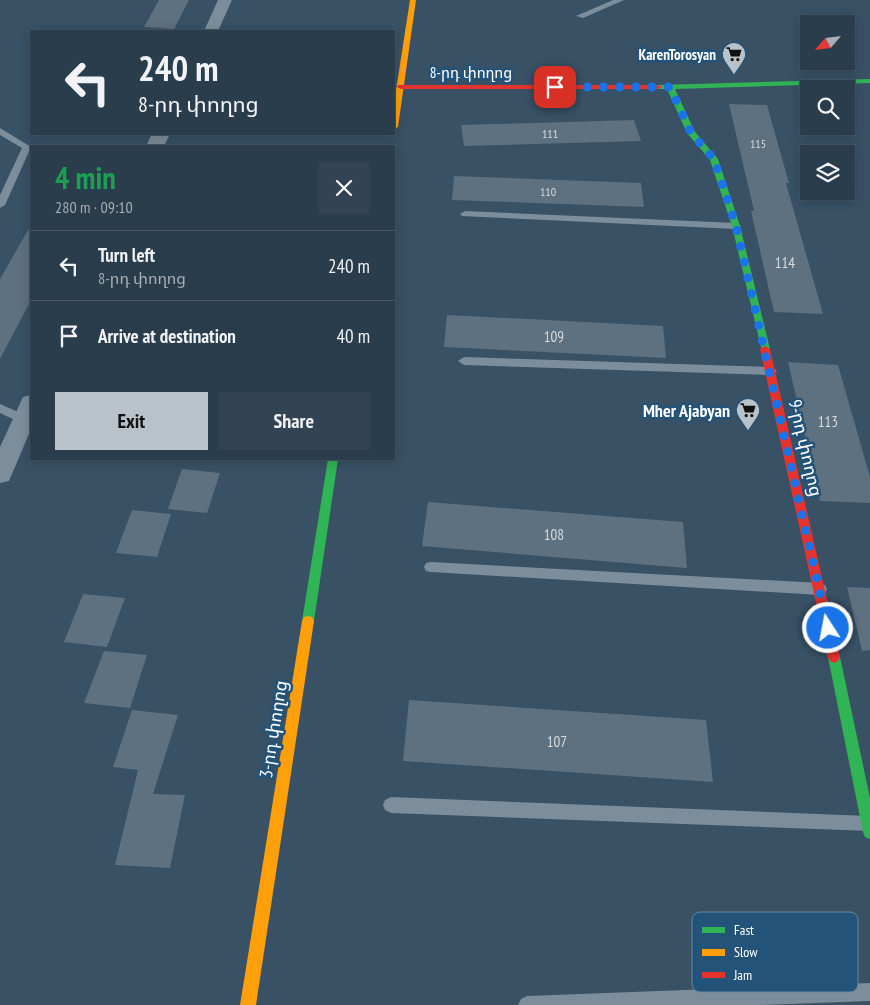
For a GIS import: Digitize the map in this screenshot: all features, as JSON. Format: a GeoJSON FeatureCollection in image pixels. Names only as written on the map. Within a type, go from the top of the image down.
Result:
{"type":"FeatureCollection","features":[{"type":"Feature","properties":{"kind":"street"},"geometry":{"type":"LineString","coordinates":[[211,30],[225,0]]}},
{"type":"Feature","properties":{"kind":"street"},"geometry":{"type":"LineString","coordinates":[[395,121],[413,0]]}},
{"type":"Feature","properties":{"kind":"street","name":"8-րդ փողոց"},"geometry":{"type":"LineString","coordinates":[[401,87],[670,87],[870,81]]}},
{"type":"Feature","properties":{"kind":"street","name":"9-րդ փողոց"},"geometry":{"type":"LineString","coordinates":[[670,87],[691,133],[714,159],[736,226],[820,589],[869,826]]}},
{"type":"Feature","properties":{"kind":"street"},"geometry":{"type":"LineString","coordinates":[[0,474],[27,411]]}},
{"type":"Feature","properties":{"kind":"street","name":"3-րդ փողոց"},"geometry":{"type":"LineString","coordinates":[[248,1005],[333,460]]}},
{"type":"Feature","properties":{"kind":"lane"},"geometry":{"type":"LineString","coordinates":[[580,16],[620,0]]}},
{"type":"Feature","properties":{"kind":"lane"},"geometry":{"type":"LineString","coordinates":[[0,131],[27,147],[0,205]]}},
{"type":"Feature","properties":{"kind":"lane"},"geometry":{"type":"LineString","coordinates":[[465,214],[736,226]]}},
{"type":"Feature","properties":{"kind":"lane"},"geometry":{"type":"LineString","coordinates":[[464,361],[771,371]]}},
{"type":"Feature","properties":{"kind":"lane"},"geometry":{"type":"LineString","coordinates":[[0,408],[27,411]]}},
{"type":"Feature","properties":{"kind":"lane"},"geometry":{"type":"LineString","coordinates":[[431,567],[820,589]]}},
{"type":"Feature","properties":{"kind":"lane"},"geometry":{"type":"LineString","coordinates":[[391,805],[869,826]]}},
{"type":"Feature","properties":{"kind":"lane"},"geometry":{"type":"LineString","coordinates":[[527,1005],[870,992]]}},
{"type":"Feature","properties":{"kind":"building"},"geometry":{"type":"Polygon","coordinates":[[[159,0],[189,0],[174,29],[144,27],[159,0]]]}},
{"type":"Feature","properties":{"kind":"building"},"geometry":{"type":"Polygon","coordinates":[[[729,104],[767,105],[789,183],[786,183],[823,314],[774,312],[751,211],[754,211],[729,104]]]}},
{"type":"Feature","properties":{"kind":"building"},"geometry":{"type":"Polygon","coordinates":[[[634,120],[641,141],[464,146],[461,125],[634,120]]]}},
{"type":"Feature","properties":{"kind":"building"},"geometry":{"type":"Polygon","coordinates":[[[454,176],[641,183],[644,207],[452,200],[454,176]]]}},
{"type":"Feature","properties":{"kind":"building"},"geometry":{"type":"Polygon","coordinates":[[[30,227],[30,302],[0,359],[0,279],[30,227]]]}},
{"type":"Feature","properties":{"kind":"building"},"geometry":{"type":"Polygon","coordinates":[[[447,315],[663,326],[666,358],[444,347],[447,315]]]}},
{"type":"Feature","properties":{"kind":"building"},"geometry":{"type":"Polygon","coordinates":[[[788,362],[838,365],[870,477],[870,503],[820,501],[788,362]]]}},
{"type":"Feature","properties":{"kind":"building"},"geometry":{"type":"Polygon","coordinates":[[[182,469],[220,473],[207,513],[168,509],[182,469]]]}},
{"type":"Feature","properties":{"kind":"building"},"geometry":{"type":"Polygon","coordinates":[[[428,502],[683,522],[687,568],[422,546],[428,502]]]}},
{"type":"Feature","properties":{"kind":"building"},"geometry":{"type":"Polygon","coordinates":[[[132,510],[171,514],[157,557],[116,553],[132,510]]]}},
{"type":"Feature","properties":{"kind":"building"},"geometry":{"type":"Polygon","coordinates":[[[847,587],[870,588],[870,650],[862,651],[847,587]]]}},
{"type":"Feature","properties":{"kind":"building"},"geometry":{"type":"Polygon","coordinates":[[[83,594],[125,598],[107,647],[64,642],[83,594]]]}},
{"type":"Feature","properties":{"kind":"building"},"geometry":{"type":"Polygon","coordinates":[[[104,651],[147,655],[130,708],[84,703],[104,651]]]}},
{"type":"Feature","properties":{"kind":"building"},"geometry":{"type":"Polygon","coordinates":[[[409,700],[706,720],[713,782],[403,761],[409,700]]]}},
{"type":"Feature","properties":{"kind":"building"},"geometry":{"type":"Polygon","coordinates":[[[132,710],[178,715],[153,794],[185,795],[170,868],[115,865],[138,770],[113,767],[132,710]]]}},
{"type":"Feature","properties":{"kind":"traffic: fast"},"geometry":{"type":"LineString","coordinates":[[658,87],[870,81]]}},
{"type":"Feature","properties":{"kind":"traffic: fast"},"geometry":{"type":"LineString","coordinates":[[670,87],[691,133],[714,159],[736,226],[765,349]]}},
{"type":"Feature","properties":{"kind":"traffic: fast"},"geometry":{"type":"LineString","coordinates":[[308,621],[333,460]]}},
{"type":"Feature","properties":{"kind":"traffic: fast"},"geometry":{"type":"LineString","coordinates":[[834,657],[870,832]]}},
{"type":"Feature","properties":{"kind":"traffic: slow"},"geometry":{"type":"LineString","coordinates":[[395,120],[413,0]]}},
{"type":"Feature","properties":{"kind":"traffic: slow"},"geometry":{"type":"LineString","coordinates":[[248,1005],[308,621]]}},
{"type":"Feature","properties":{"kind":"traffic: jam"},"geometry":{"type":"LineString","coordinates":[[401,87],[658,87]]}},
{"type":"Feature","properties":{"kind":"traffic: jam"},"geometry":{"type":"LineString","coordinates":[[765,349],[834,657]]}},
{"type":"Feature","properties":{"kind":"place","name":"KarenTorosyan"},"geometry":{"type":"Point","coordinates":[734,75]}},
{"type":"Feature","properties":{"kind":"place","name":"Mher Ajabyan"},"geometry":{"type":"Point","coordinates":[748,431]}},
{"type":"Feature","properties":{"kind":"route"},"geometry":{"type":"LineString","coordinates":[[555,87],[670,87],[691,133],[714,159],[736,226],[771,371],[828,628]]}}]}
